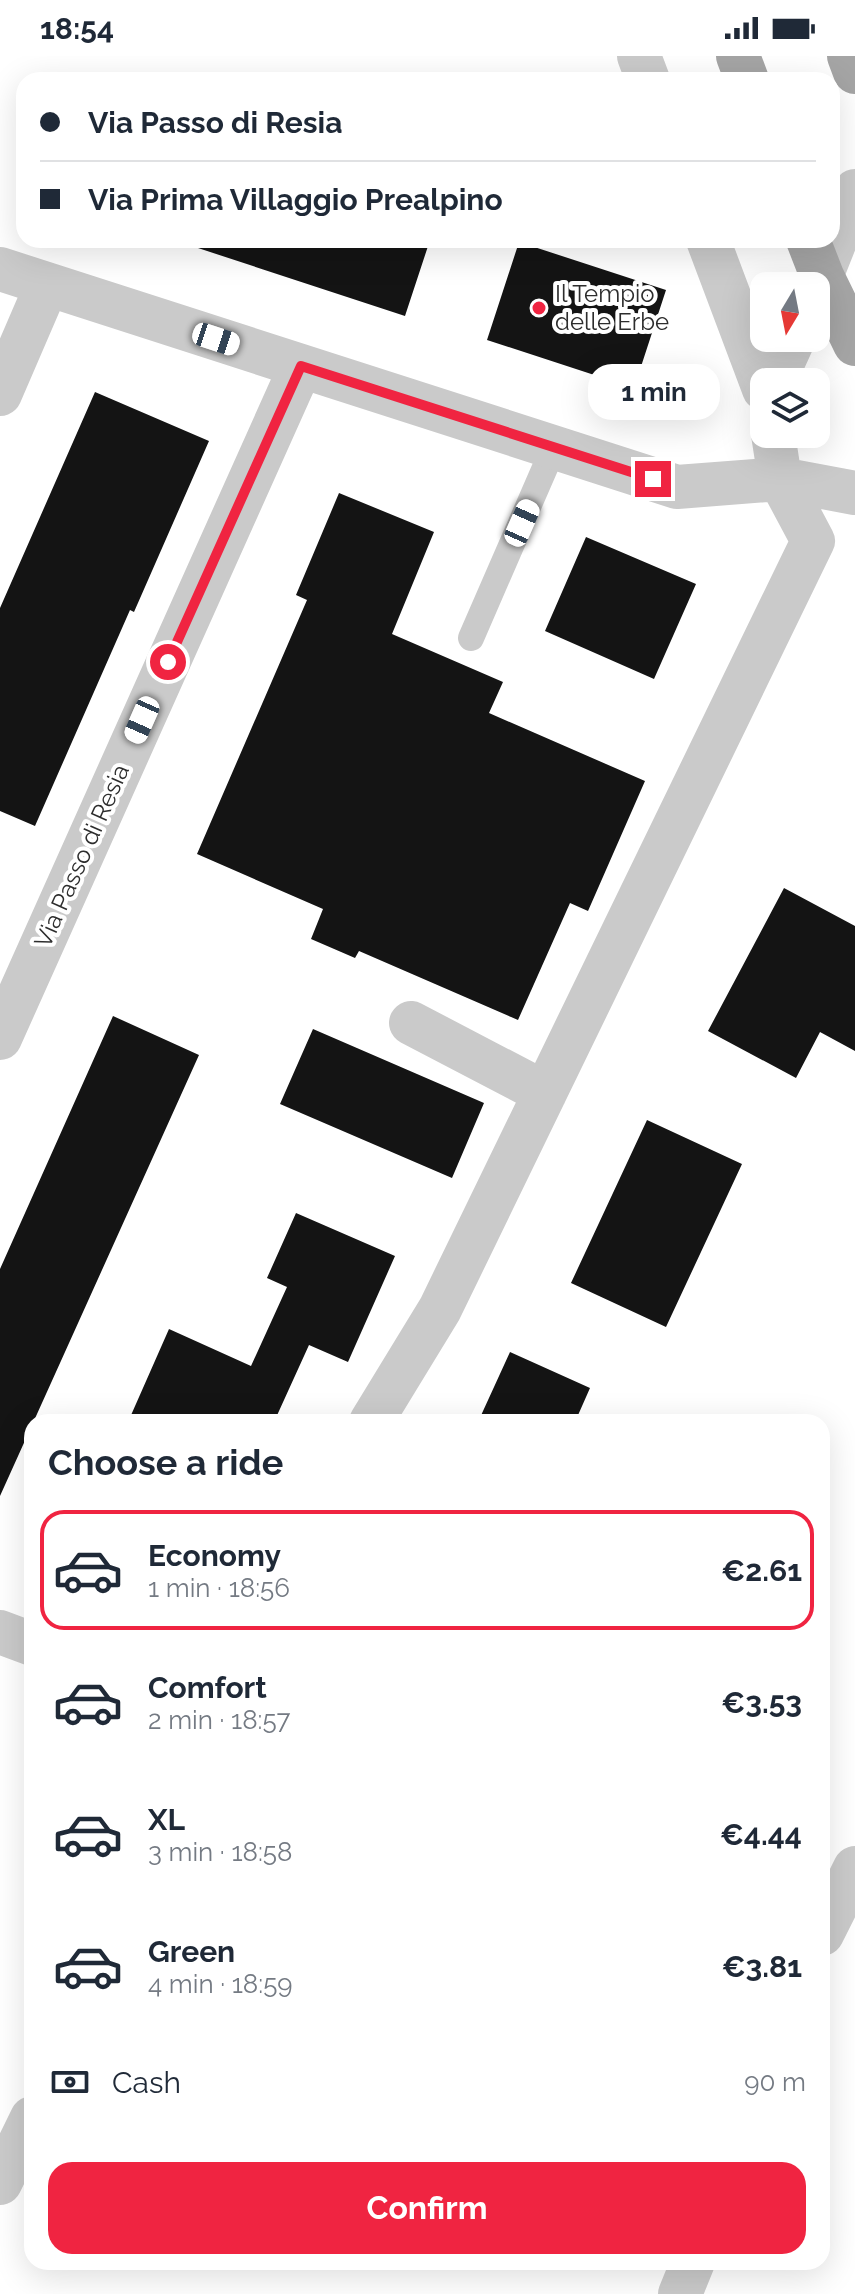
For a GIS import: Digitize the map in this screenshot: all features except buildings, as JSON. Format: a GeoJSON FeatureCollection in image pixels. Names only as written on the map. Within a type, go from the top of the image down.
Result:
{"type":"FeatureCollection","features":[{"type":"Feature","properties":{"kind":"main road"},"geometry":{"type":"LineString","coordinates":[[849,56],[855,72]]}},
{"type":"Feature","properties":{"kind":"main road"},"geometry":{"type":"LineString","coordinates":[[815,268],[855,344]]}},
{"type":"Feature","properties":{"kind":"street"},"geometry":{"type":"LineString","coordinates":[[840,220],[855,191]]}},
{"type":"Feature","properties":{"kind":"street"},"geometry":{"type":"LineString","coordinates":[[711,248],[756,368]]}},
{"type":"Feature","properties":{"kind":"street"},"geometry":{"type":"LineString","coordinates":[[815,268],[825,248]]}},
{"type":"Feature","properties":{"kind":"street"},"geometry":{"type":"LineString","coordinates":[[0,269],[677,487],[780,479],[855,493]]}},
{"type":"Feature","properties":{"kind":"street"},"geometry":{"type":"LineString","coordinates":[[0,394],[47,285]]}},
{"type":"Feature","properties":{"kind":"street","name":"Via Passo di Resia"},"geometry":{"type":"LineString","coordinates":[[0,1038],[301,366]]}},
{"type":"Feature","properties":{"kind":"street"},"geometry":{"type":"LineString","coordinates":[[376,1414],[440,1309],[813,541],[780,479],[775,448]]}},
{"type":"Feature","properties":{"kind":"street"},"geometry":{"type":"LineString","coordinates":[[411,1023],[545,1093]]}},
{"type":"Feature","properties":{"kind":"street"},"geometry":{"type":"LineString","coordinates":[[0,1632],[24,1641]]}},
{"type":"Feature","properties":{"kind":"street"},"geometry":{"type":"LineString","coordinates":[[830,1918],[855,1868]]}},
{"type":"Feature","properties":{"kind":"street"},"geometry":{"type":"LineString","coordinates":[[0,2183],[24,2134]]}},
{"type":"Feature","properties":{"kind":"street"},"geometry":{"type":"LineString","coordinates":[[680,2294],[690,2270]]}},
{"type":"Feature","properties":{"kind":"lane"},"geometry":{"type":"LineString","coordinates":[[471,638],[554,447]]}},
{"type":"Feature","properties":{"kind":"place","name":"Il Tempio delle Erbe"},"geometry":{"type":"Point","coordinates":[539,308]}},
{"type":"Feature","properties":{"kind":"route"},"geometry":{"type":"LineString","coordinates":[[168,662],[301,366],[653,479]]}}]}
